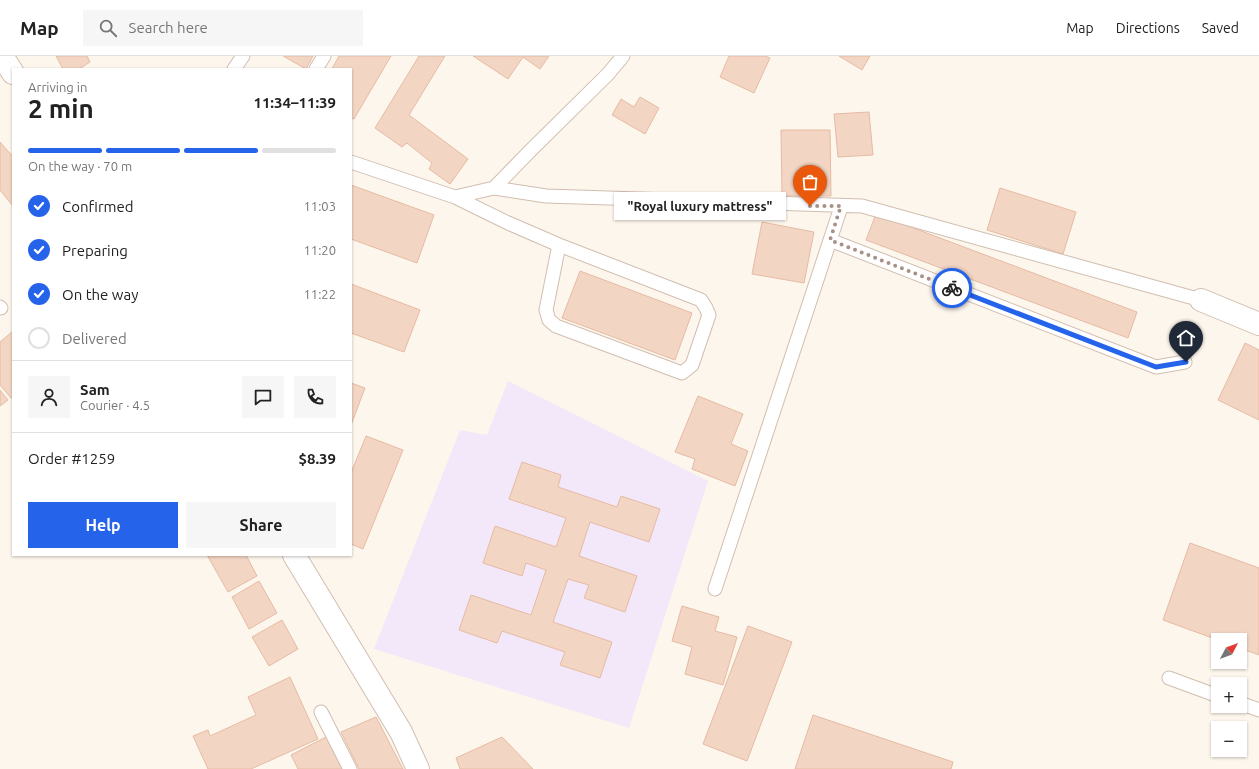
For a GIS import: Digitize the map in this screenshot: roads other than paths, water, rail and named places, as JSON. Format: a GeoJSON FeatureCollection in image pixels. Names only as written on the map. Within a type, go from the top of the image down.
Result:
{"type":"FeatureCollection","features":[{"type":"Feature","properties":{"kind":"street"},"geometry":{"type":"LineString","coordinates":[[2,56],[12,71]]}},
{"type":"Feature","properties":{"kind":"street"},"geometry":{"type":"LineString","coordinates":[[1201,300],[1259,324]]}},
{"type":"Feature","properties":{"kind":"street"},"geometry":{"type":"LineString","coordinates":[[300,559],[401,732],[418,769]]}},
{"type":"Feature","properties":{"kind":"lane"},"geometry":{"type":"LineString","coordinates":[[235,68],[243,56]]}},
{"type":"Feature","properties":{"kind":"lane"},"geometry":{"type":"LineString","coordinates":[[317,68],[324,56]]}},
{"type":"Feature","properties":{"kind":"lane"},"geometry":{"type":"LineString","coordinates":[[494,188],[608,74],[623,56]]}},
{"type":"Feature","properties":{"kind":"lane"},"geometry":{"type":"LineString","coordinates":[[352,162],[455,197],[508,224],[701,300],[709,315],[692,365],[682,373],[556,326],[549,320],[546,310],[559,245]]}},
{"type":"Feature","properties":{"kind":"lane"},"geometry":{"type":"LineString","coordinates":[[455,197],[494,188],[546,196],[862,206],[1201,300]]}},
{"type":"Feature","properties":{"kind":"lane"},"geometry":{"type":"LineString","coordinates":[[715,589],[841,206]]}},
{"type":"Feature","properties":{"kind":"lane"},"geometry":{"type":"LineString","coordinates":[[830,240],[1156,367],[1186,362]]}},
{"type":"Feature","properties":{"kind":"lane"},"geometry":{"type":"LineString","coordinates":[[1169,678],[1211,693]]}},
{"type":"Feature","properties":{"kind":"lane"},"geometry":{"type":"LineString","coordinates":[[1247,706],[1259,710]]}},
{"type":"Feature","properties":{"kind":"lane"},"geometry":{"type":"LineString","coordinates":[[321,712],[350,769]]}},
{"type":"Feature","properties":{"kind":"place","name":"\"Royal luxury mattress\""},"geometry":{"type":"Point","coordinates":[810,206]}}]}
